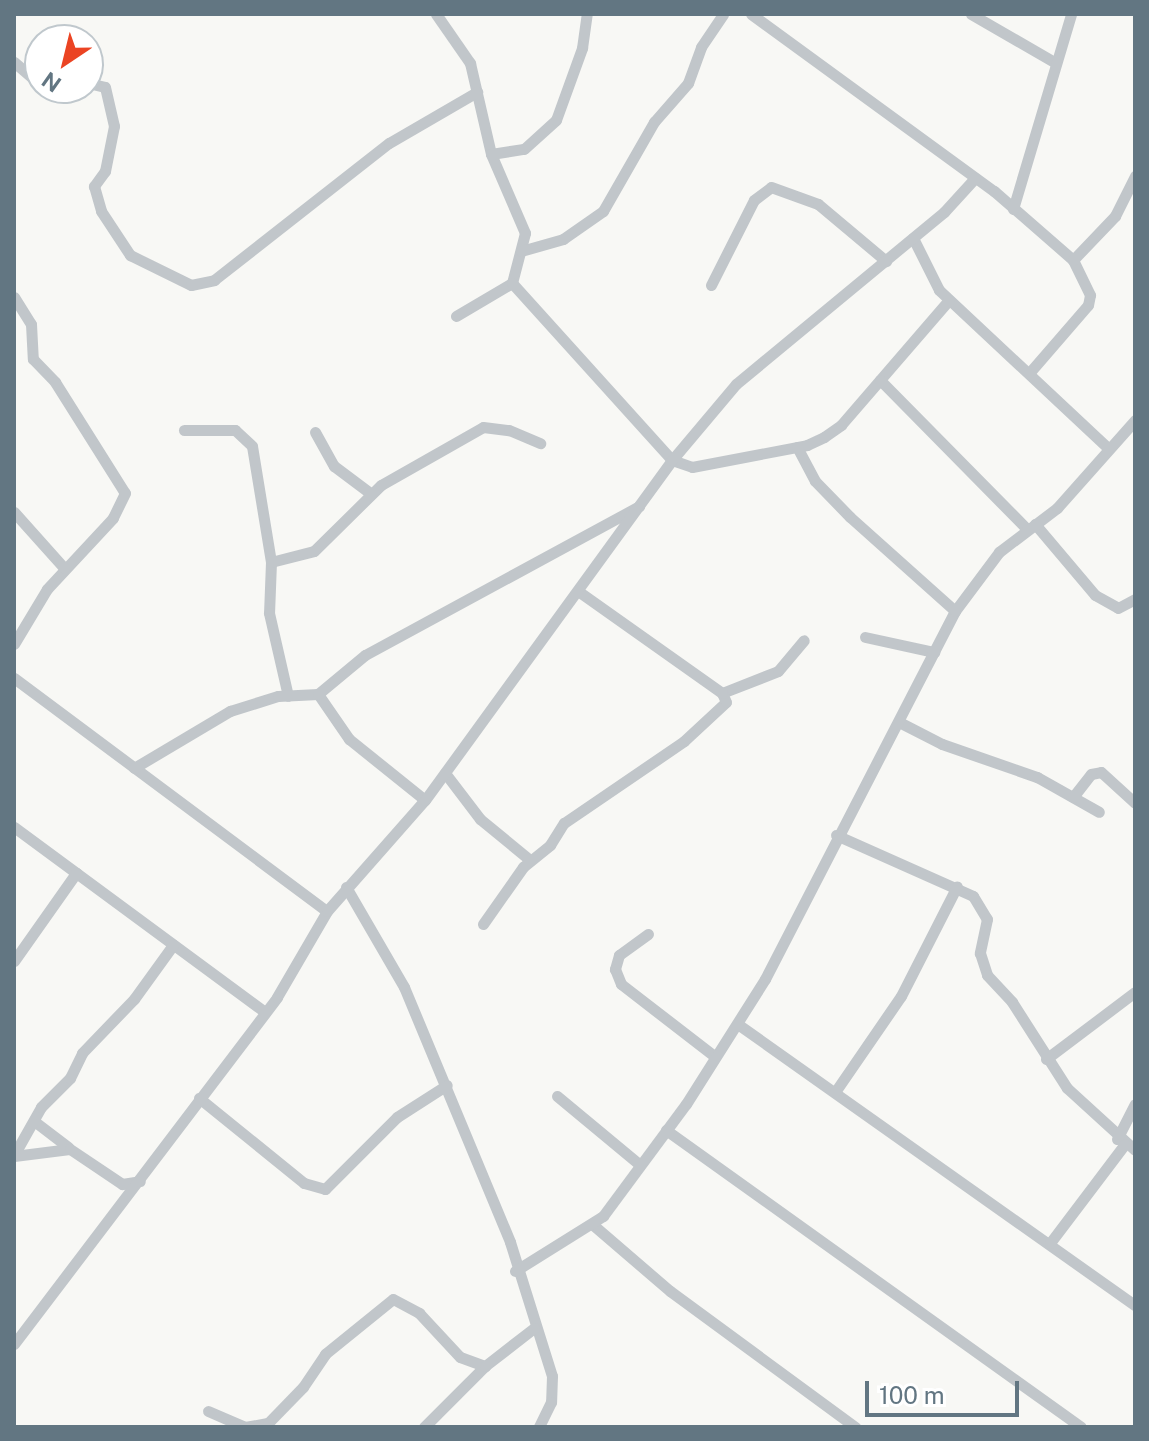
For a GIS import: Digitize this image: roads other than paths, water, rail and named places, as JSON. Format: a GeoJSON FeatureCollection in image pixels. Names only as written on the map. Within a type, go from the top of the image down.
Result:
{"type":"FeatureCollection","features":[{"type":"Feature","properties":{"kind":"street"},"geometry":{"type":"LineString","coordinates":[[436,14],[461,43],[477,92],[491,154],[525,233],[512,283],[456,316]]}},
{"type":"Feature","properties":{"kind":"street"},"geometry":{"type":"LineString","coordinates":[[491,154],[524,149],[556,120],[582,48],[587,14]]}},
{"type":"Feature","properties":{"kind":"street"},"geometry":{"type":"LineString","coordinates":[[521,251],[563,239],[603,211],[654,122],[688,83],[701,47],[723,14]]}},
{"type":"Feature","properties":{"kind":"street"},"geometry":{"type":"LineString","coordinates":[[751,14],[975,178],[1073,260],[1090,295],[1088,305],[1029,373]]}},
{"type":"Feature","properties":{"kind":"street"},"geometry":{"type":"LineString","coordinates":[[971,14],[1056,63]]}},
{"type":"Feature","properties":{"kind":"street"},"geometry":{"type":"LineString","coordinates":[[1013,209],[1071,14]]}},
{"type":"Feature","properties":{"kind":"street"},"geometry":{"type":"LineString","coordinates":[[104,87],[114,126],[105,171],[94,186],[101,211],[130,255],[191,285],[214,280],[389,143],[477,92]]}},
{"type":"Feature","properties":{"kind":"street"},"geometry":{"type":"LineString","coordinates":[[1073,260],[1115,216],[1135,176]]}},
{"type":"Feature","properties":{"kind":"street"},"geometry":{"type":"LineString","coordinates":[[14,1344],[265,1012],[327,911],[425,800],[672,460],[736,384],[913,238],[975,178]]}},
{"type":"Feature","properties":{"kind":"street"},"geometry":{"type":"LineString","coordinates":[[711,285],[754,200],[771,187],[818,204],[886,261]]}},
{"type":"Feature","properties":{"kind":"street"},"geometry":{"type":"LineString","coordinates":[[913,238],[949,300],[1108,448]]}},
{"type":"Feature","properties":{"kind":"street"},"geometry":{"type":"LineString","coordinates":[[512,283],[672,460],[709,467],[797,447],[841,425],[949,300]]}},
{"type":"Feature","properties":{"kind":"street"},"geometry":{"type":"LineString","coordinates":[[14,297],[31,324],[33,359],[55,382],[125,493],[113,518],[64,568],[14,644]]}},
{"type":"Feature","properties":{"kind":"street"},"geometry":{"type":"LineString","coordinates":[[880,380],[1031,527],[1095,595],[1118,608],[1135,599]]}},
{"type":"Feature","properties":{"kind":"street"},"geometry":{"type":"LineString","coordinates":[[515,1271],[592,1224],[666,1130],[714,1056],[739,1025],[955,611],[999,552],[1074,491],[1135,420]]}},
{"type":"Feature","properties":{"kind":"street"},"geometry":{"type":"LineString","coordinates":[[271,562],[314,551],[370,493],[483,427],[509,430],[540,443]]}},
{"type":"Feature","properties":{"kind":"street"},"geometry":{"type":"LineString","coordinates":[[184,430],[235,430],[252,446],[271,562],[269,613],[288,696]]}},
{"type":"Feature","properties":{"kind":"street"},"geometry":{"type":"LineString","coordinates":[[315,432],[334,466],[370,493]]}},
{"type":"Feature","properties":{"kind":"street"},"geometry":{"type":"LineString","coordinates":[[797,447],[815,481],[850,517],[955,611]]}},
{"type":"Feature","properties":{"kind":"street"},"geometry":{"type":"LineString","coordinates":[[134,768],[166,752],[200,724],[259,700],[318,694],[365,655],[639,506]]}},
{"type":"Feature","properties":{"kind":"street"},"geometry":{"type":"LineString","coordinates":[[14,512],[64,568]]}},
{"type":"Feature","properties":{"kind":"street"},"geometry":{"type":"LineString","coordinates":[[483,924],[530,860],[550,845],[569,819],[721,712],[726,702],[722,693],[578,591]]}},
{"type":"Feature","properties":{"kind":"street"},"geometry":{"type":"LineString","coordinates":[[865,637],[934,652]]}},
{"type":"Feature","properties":{"kind":"street"},"geometry":{"type":"LineString","coordinates":[[722,693],[778,671],[804,640]]}},
{"type":"Feature","properties":{"kind":"street"},"geometry":{"type":"LineString","coordinates":[[14,678],[276,876],[314,897],[327,911]]}},
{"type":"Feature","properties":{"kind":"street"},"geometry":{"type":"LineString","coordinates":[[318,694],[349,739],[425,800]]}},
{"type":"Feature","properties":{"kind":"street"},"geometry":{"type":"LineString","coordinates":[[899,722],[1073,797],[1099,812]]}},
{"type":"Feature","properties":{"kind":"street"},"geometry":{"type":"LineString","coordinates":[[1073,797],[1091,774],[1101,772],[1135,803]]}},
{"type":"Feature","properties":{"kind":"street"},"geometry":{"type":"LineString","coordinates":[[445,773],[480,819],[530,860]]}},
{"type":"Feature","properties":{"kind":"street"},"geometry":{"type":"LineString","coordinates":[[14,827],[265,1012]]}},
{"type":"Feature","properties":{"kind":"street"},"geometry":{"type":"LineString","coordinates":[[836,835],[957,886],[973,896],[987,919],[980,953],[987,975],[1023,1017],[1046,1059],[1126,1144]]}},
{"type":"Feature","properties":{"kind":"street"},"geometry":{"type":"LineString","coordinates":[[14,961],[76,873]]}},
{"type":"Feature","properties":{"kind":"street"},"geometry":{"type":"LineString","coordinates":[[835,1092],[901,996],[957,886]]}},
{"type":"Feature","properties":{"kind":"street"},"geometry":{"type":"LineString","coordinates":[[314,897],[342,892]]}},
{"type":"Feature","properties":{"kind":"street"},"geometry":{"type":"LineString","coordinates":[[342,892],[404,987],[510,1242],[515,1271],[552,1376],[551,1402],[539,1427]]}},
{"type":"Feature","properties":{"kind":"street"},"geometry":{"type":"LineString","coordinates":[[648,934],[619,955],[615,969],[621,984],[714,1056]]}},
{"type":"Feature","properties":{"kind":"street"},"geometry":{"type":"LineString","coordinates":[[14,1156],[34,1121],[70,1078],[98,1033],[134,999],[173,945]]}},
{"type":"Feature","properties":{"kind":"street"},"geometry":{"type":"LineString","coordinates":[[1046,1059],[1135,992]]}},
{"type":"Feature","properties":{"kind":"street"},"geometry":{"type":"LineString","coordinates":[[739,1025],[1135,1305]]}},
{"type":"Feature","properties":{"kind":"street"},"geometry":{"type":"LineString","coordinates":[[199,1098],[304,1183],[325,1189],[397,1117],[447,1085]]}},
{"type":"Feature","properties":{"kind":"street"},"geometry":{"type":"LineString","coordinates":[[557,1096],[640,1165]]}},
{"type":"Feature","properties":{"kind":"street"},"geometry":{"type":"LineString","coordinates":[[1050,1243],[1126,1144],[1135,1104]]}},
{"type":"Feature","properties":{"kind":"street"},"geometry":{"type":"LineString","coordinates":[[34,1121],[122,1184],[140,1181]]}},
{"type":"Feature","properties":{"kind":"street"},"geometry":{"type":"LineString","coordinates":[[666,1130],[1081,1427]]}},
{"type":"Feature","properties":{"kind":"street"},"geometry":{"type":"LineString","coordinates":[[14,1156],[70,1149]]}},
{"type":"Feature","properties":{"kind":"street"},"geometry":{"type":"LineString","coordinates":[[592,1224],[670,1291],[855,1427]]}},
{"type":"Feature","properties":{"kind":"street"},"geometry":{"type":"LineString","coordinates":[[208,1411],[245,1427],[268,1423],[303,1387],[325,1354],[393,1299],[419,1313],[460,1357],[485,1366]]}},
{"type":"Feature","properties":{"kind":"street"},"geometry":{"type":"LineString","coordinates":[[424,1427],[485,1366],[534,1328]]}}]}
